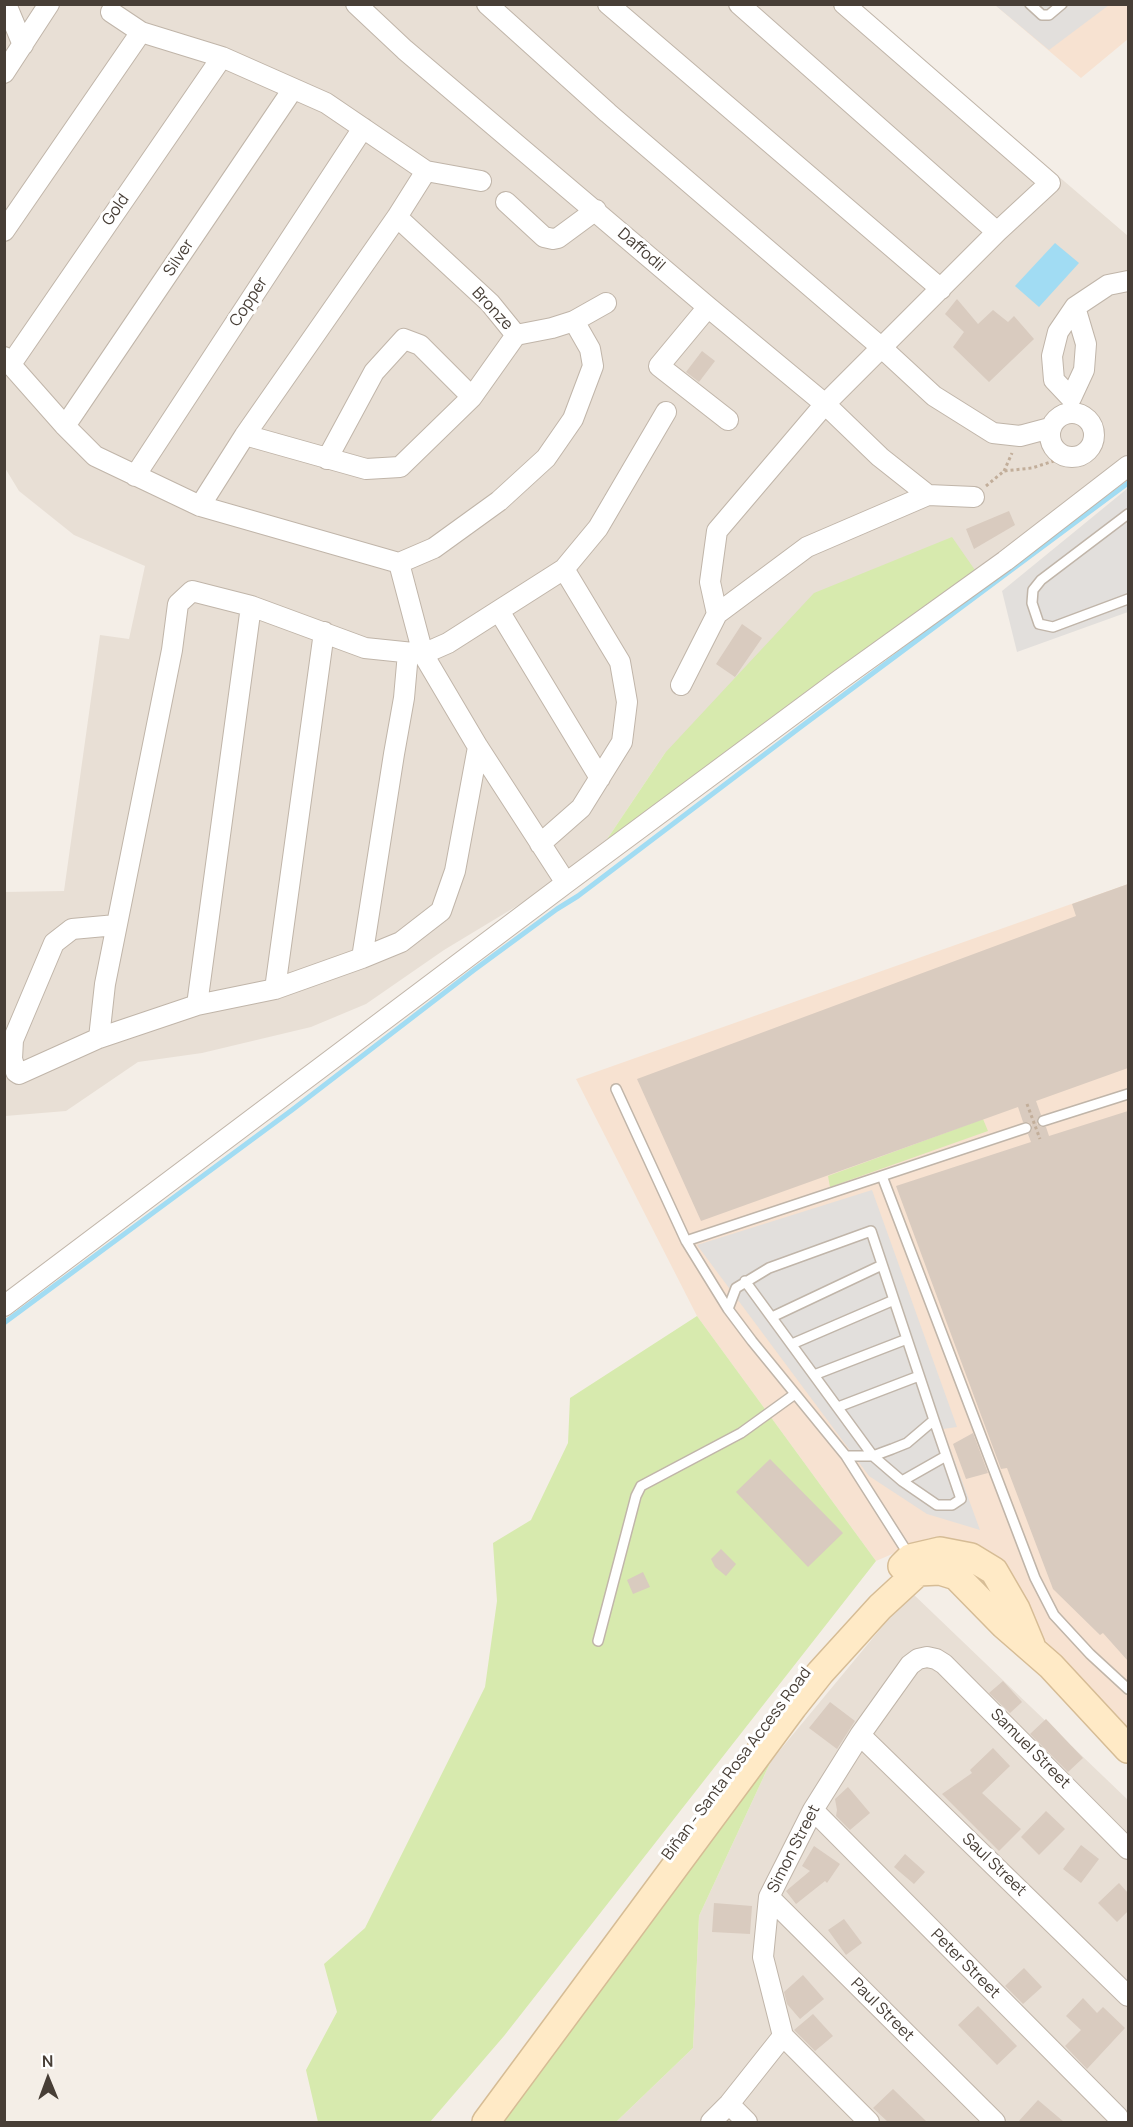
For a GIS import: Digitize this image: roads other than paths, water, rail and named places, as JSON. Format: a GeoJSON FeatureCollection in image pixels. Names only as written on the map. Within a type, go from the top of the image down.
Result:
{"type":"FeatureCollection","features":[{"type":"Feature","properties":{"kind":"main road"},"geometry":{"type":"LineString","coordinates":[[914,1565],[940,1551],[971,1557],[994,1571],[1016,1609],[1033,1649],[1128,1749]]}},
{"type":"Feature","properties":{"kind":"main road","name":"Biñan - Santa Rosa Access Road"},"geometry":{"type":"LineString","coordinates":[[486,2122],[685,1842],[780,1703],[816,1660],[914,1565]]}},
{"type":"Feature","properties":{"kind":"main road","name":"Biñan - Santa Rosa Access Road"},"geometry":{"type":"LineString","coordinates":[[471,2122],[685,1842]]}},
{"type":"Feature","properties":{"kind":"street"},"geometry":{"type":"LineString","coordinates":[[6,4],[23,45]]}},
{"type":"Feature","properties":{"kind":"street"},"geometry":{"type":"LineString","coordinates":[[4,73],[49,4]]}},
{"type":"Feature","properties":{"kind":"street","name":"Daffodil"},"geometry":{"type":"LineString","coordinates":[[356,4],[405,50],[596,210],[708,308],[825,404],[880,457],[928,495]]}},
{"type":"Feature","properties":{"kind":"street"},"geometry":{"type":"LineString","coordinates":[[487,4],[608,113],[882,348],[934,396],[993,433],[1020,436],[1050,428]]}},
{"type":"Feature","properties":{"kind":"street"},"geometry":{"type":"LineString","coordinates":[[608,4],[941,289]]}},
{"type":"Feature","properties":{"kind":"street"},"geometry":{"type":"LineString","coordinates":[[739,4],[997,232]]}},
{"type":"Feature","properties":{"kind":"street"},"geometry":{"type":"LineString","coordinates":[[717,614],[710,582],[717,531],[825,404],[997,232],[1050,183],[844,4]]}},
{"type":"Feature","properties":{"kind":"street"},"geometry":{"type":"LineString","coordinates":[[111,12],[141,32],[222,57],[326,103],[426,171],[481,181]]}},
{"type":"Feature","properties":{"kind":"street"},"geometry":{"type":"LineString","coordinates":[[4,231],[141,32]]}},
{"type":"Feature","properties":{"kind":"street","name":"Gold"},"geometry":{"type":"LineString","coordinates":[[8,361],[222,57]]}},
{"type":"Feature","properties":{"kind":"street","name":"Silver"},"geometry":{"type":"LineString","coordinates":[[66,426],[293,89]]}},
{"type":"Feature","properties":{"kind":"street","name":"Copper"},"geometry":{"type":"LineString","coordinates":[[135,476],[363,128]]}},
{"type":"Feature","properties":{"kind":"street"},"geometry":{"type":"LineString","coordinates":[[200,506],[245,435],[397,218],[426,171]]}},
{"type":"Feature","properties":{"kind":"street"},"geometry":{"type":"LineString","coordinates":[[506,202],[544,237],[553,239],[558,238],[596,210]]}},
{"type":"Feature","properties":{"kind":"street","name":"Bronze"},"geometry":{"type":"LineString","coordinates":[[397,218],[490,303],[516,335],[574,321],[606,303]]}},
{"type":"Feature","properties":{"kind":"street"},"geometry":{"type":"LineString","coordinates":[[1075,307],[1086,344],[1084,370],[1072,405],[1050,428],[1050,442],[1060,454],[1066,457],[1081,456],[1092,446],[1094,439],[1092,424],[1072,405],[1054,380],[1052,356],[1058,332],[1075,307],[1108,285],[1128,281]]}},
{"type":"Feature","properties":{"kind":"street"},"geometry":{"type":"LineString","coordinates":[[708,308],[659,366],[728,420]]}},
{"type":"Feature","properties":{"kind":"street"},"geometry":{"type":"LineString","coordinates":[[8,361],[95,456],[200,506],[399,563],[434,549],[499,501],[546,458],[573,419],[592,366],[590,349],[574,321]]}},
{"type":"Feature","properties":{"kind":"street"},"geometry":{"type":"LineString","coordinates":[[245,435],[366,469],[400,467],[472,397],[516,335]]}},
{"type":"Feature","properties":{"kind":"street"},"geometry":{"type":"LineString","coordinates":[[327,459],[374,372],[404,339],[420,345],[472,397]]}},
{"type":"Feature","properties":{"kind":"street"},"geometry":{"type":"LineString","coordinates":[[99,1038],[105,984],[172,650],[178,604],[192,591],[250,606],[365,648],[415,653],[448,643],[564,569],[598,528],[666,412]]}},
{"type":"Feature","properties":{"kind":"street"},"geometry":{"type":"LineString","coordinates":[[4,1306],[838,681],[1005,561],[1128,466]]}},
{"type":"Feature","properties":{"kind":"street"},"geometry":{"type":"LineString","coordinates":[[681,685],[717,614],[807,547],[928,495],[974,497]]}},
{"type":"Feature","properties":{"kind":"street"},"geometry":{"type":"LineString","coordinates":[[399,563],[415,653],[566,884]]}},
{"type":"Feature","properties":{"kind":"street"},"geometry":{"type":"LineString","coordinates":[[540,844],[581,808],[600,778],[622,742],[627,702],[620,662],[564,569]]}},
{"type":"Feature","properties":{"kind":"street"},"geometry":{"type":"LineString","coordinates":[[197,1005],[250,606]]}},
{"type":"Feature","properties":{"kind":"street"},"geometry":{"type":"LineString","coordinates":[[499,611],[600,778]]}},
{"type":"Feature","properties":{"kind":"street"},"geometry":{"type":"LineString","coordinates":[[275,989],[324,632]]}},
{"type":"Feature","properties":{"kind":"street"},"geometry":{"type":"LineString","coordinates":[[362,958],[394,754],[415,653]]}},
{"type":"Feature","properties":{"kind":"street"},"geometry":{"type":"LineString","coordinates":[[116,925],[72,929],[54,943],[13,1040],[12,1059],[16,1072],[19,1074],[99,1038],[197,1005],[275,989],[401,942],[441,911],[455,871],[478,747]]}},
{"type":"Feature","properties":{"kind":"street","name":"Simon Street"},"geometry":{"type":"LineString","coordinates":[[783,2036],[763,1957],[769,1898],[813,1810],[860,1735],[910,1665],[918,1659],[927,1657]]}},
{"type":"Feature","properties":{"kind":"street","name":"Samuel Street"},"geometry":{"type":"LineString","coordinates":[[927,1657],[944,1664],[1128,1849]]}},
{"type":"Feature","properties":{"kind":"street","name":"Saul Street"},"geometry":{"type":"LineString","coordinates":[[860,1735],[1128,1996]]}},
{"type":"Feature","properties":{"kind":"street","name":"Peter Street"},"geometry":{"type":"LineString","coordinates":[[813,1810],[1119,2116]]}},
{"type":"Feature","properties":{"kind":"street","name":"Paul Street"},"geometry":{"type":"LineString","coordinates":[[769,1898],[995,2122]]}},
{"type":"Feature","properties":{"kind":"street"},"geometry":{"type":"LineString","coordinates":[[711,2122],[729,2104],[783,2036],[869,2122]]}},
{"type":"Feature","properties":{"kind":"street"},"geometry":{"type":"LineString","coordinates":[[729,2104],[747,2122]]}},
{"type":"Feature","properties":{"kind":"lane"},"geometry":{"type":"LineString","coordinates":[[1030,4],[1042,15],[1049,15],[1062,4]]}},
{"type":"Feature","properties":{"kind":"lane"},"geometry":{"type":"LineString","coordinates":[[1128,514],[1041,580],[1033,590],[1032,603],[1039,624],[1053,627],[1128,600]]}},
{"type":"Feature","properties":{"kind":"lane"},"geometry":{"type":"LineString","coordinates":[[616,1089],[686,1241],[728,1309],[846,1456],[914,1565]]}},
{"type":"Feature","properties":{"kind":"lane"},"geometry":{"type":"LineString","coordinates":[[1043,1121],[1128,1094]]}},
{"type":"Feature","properties":{"kind":"lane"},"geometry":{"type":"LineString","coordinates":[[686,1241],[1026,1128]]}},
{"type":"Feature","properties":{"kind":"lane"},"geometry":{"type":"LineString","coordinates":[[882,1176],[1035,1578],[1054,1615],[1090,1654],[1128,1689]]}},
{"type":"Feature","properties":{"kind":"lane"},"geometry":{"type":"LineString","coordinates":[[728,1309],[736,1288],[745,1281],[769,1268],[871,1231],[961,1499],[952,1505],[937,1505],[873,1456],[745,1281]]}},
{"type":"Feature","properties":{"kind":"lane"},"geometry":{"type":"LineString","coordinates":[[772,1317],[882,1266]]}},
{"type":"Feature","properties":{"kind":"lane"},"geometry":{"type":"LineString","coordinates":[[792,1344],[894,1300]]}},
{"type":"Feature","properties":{"kind":"lane"},"geometry":{"type":"LineString","coordinates":[[814,1375],[907,1339]]}},
{"type":"Feature","properties":{"kind":"lane"},"geometry":{"type":"LineString","coordinates":[[838,1407],[919,1376]]}},
{"type":"Feature","properties":{"kind":"lane"},"geometry":{"type":"LineString","coordinates":[[598,1641],[636,1496],[641,1486],[741,1433],[795,1394]]}},
{"type":"Feature","properties":{"kind":"lane"},"geometry":{"type":"LineString","coordinates":[[846,1456],[873,1456],[907,1443],[934,1420]]}},
{"type":"Feature","properties":{"kind":"lane"},"geometry":{"type":"LineString","coordinates":[[902,1480],[946,1456]]}},
{"type":"Feature","properties":{"kind":"water"},"geometry":{"type":"Polygon","coordinates":[[[1055,243],[1079,263],[1039,307],[1015,286],[1055,243]]]}},
{"type":"Feature","properties":{"kind":"waterway"},"geometry":{"type":"LineString","coordinates":[[4,1323],[1128,483]]}}]}
